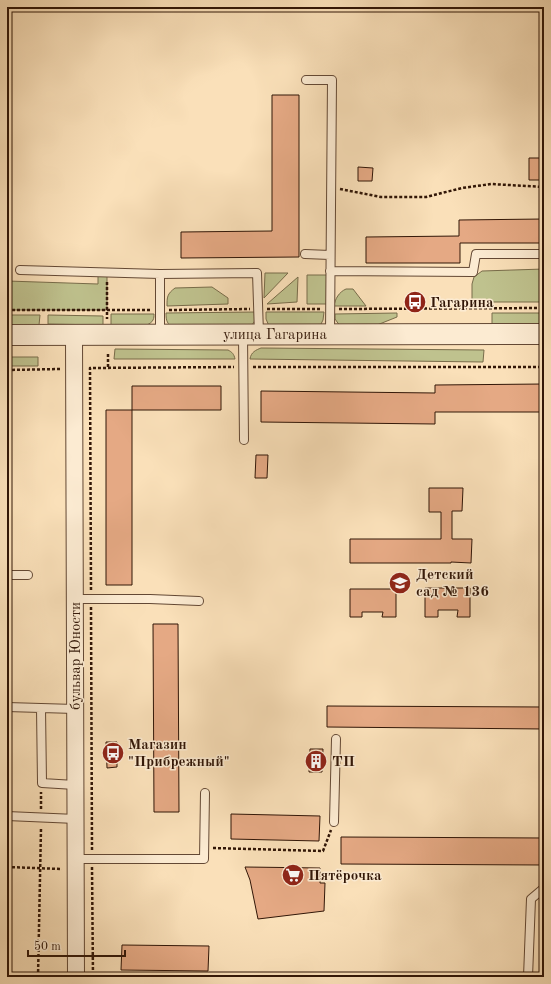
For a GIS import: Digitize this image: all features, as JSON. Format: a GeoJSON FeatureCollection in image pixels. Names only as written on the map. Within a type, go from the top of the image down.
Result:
{"type":"FeatureCollection","features":[{"type":"Feature","properties":{"kind":"street","name":"улица Гагарина"},"geometry":{"type":"LineString","coordinates":[[7,335],[544,334]]}},
{"type":"Feature","properties":{"kind":"street","name":"бульвар Юности"},"geometry":{"type":"LineString","coordinates":[[74,335],[76,819],[70,864],[76,977]]}},
{"type":"Feature","properties":{"kind":"lane"},"geometry":{"type":"LineString","coordinates":[[306,80],[332,80],[330,334]]}},
{"type":"Feature","properties":{"kind":"lane"},"geometry":{"type":"LineString","coordinates":[[305,254],[330,255]]}},
{"type":"Feature","properties":{"kind":"lane"},"geometry":{"type":"LineString","coordinates":[[330,271],[473,272],[476,254],[544,254]]}},
{"type":"Feature","properties":{"kind":"lane"},"geometry":{"type":"LineString","coordinates":[[20,270],[160,274],[257,273],[251,335],[244,367],[244,440]]}},
{"type":"Feature","properties":{"kind":"lane"},"geometry":{"type":"LineString","coordinates":[[160,274],[160,335]]}},
{"type":"Feature","properties":{"kind":"lane"},"geometry":{"type":"LineString","coordinates":[[7,576],[28,575]]}},
{"type":"Feature","properties":{"kind":"lane"},"geometry":{"type":"LineString","coordinates":[[75,598],[199,601]]}},
{"type":"Feature","properties":{"kind":"lane"},"geometry":{"type":"LineString","coordinates":[[7,707],[75,710]]}},
{"type":"Feature","properties":{"kind":"lane"},"geometry":{"type":"LineString","coordinates":[[41,708],[42,783],[76,785]]}},
{"type":"Feature","properties":{"kind":"lane"},"geometry":{"type":"LineString","coordinates":[[334,822],[336,739]]}},
{"type":"Feature","properties":{"kind":"lane"},"geometry":{"type":"LineString","coordinates":[[70,864],[92,858],[204,859],[205,793]]}},
{"type":"Feature","properties":{"kind":"lane"},"geometry":{"type":"LineString","coordinates":[[7,816],[76,819]]}},
{"type":"Feature","properties":{"kind":"lane"},"geometry":{"type":"LineString","coordinates":[[528,977],[531,900],[544,888]]}},
{"type":"Feature","properties":{"kind":"path"},"geometry":{"type":"LineString","coordinates":[[331,187],[381,197],[426,197],[462,188],[491,184],[544,187]]}},
{"type":"Feature","properties":{"kind":"path"},"geometry":{"type":"LineString","coordinates":[[7,310],[107,310],[107,273]]}},
{"type":"Feature","properties":{"kind":"path"},"geometry":{"type":"LineString","coordinates":[[108,354],[108,368]]}},
{"type":"Feature","properties":{"kind":"path"},"geometry":{"type":"LineString","coordinates":[[93,977],[90,368],[544,367]]}},
{"type":"Feature","properties":{"kind":"path"},"geometry":{"type":"LineString","coordinates":[[7,370],[63,368]]}},
{"type":"Feature","properties":{"kind":"path"},"geometry":{"type":"LineString","coordinates":[[38,977],[42,783]]}},
{"type":"Feature","properties":{"kind":"path"},"geometry":{"type":"LineString","coordinates":[[204,848],[323,851],[334,822]]}},
{"type":"Feature","properties":{"kind":"path"},"geometry":{"type":"LineString","coordinates":[[7,867],[40,868],[70,864]]}},
{"type":"Feature","properties":{"kind":"green space"},"geometry":{"type":"Polygon","coordinates":[[[544,269],[544,302],[472,302],[472,284],[474,277],[482,271],[544,269]]]}},
{"type":"Feature","properties":{"kind":"green space"},"geometry":{"type":"Polygon","coordinates":[[[98,273],[107,273],[107,310],[7,310],[7,281],[98,284],[98,273]]]}},
{"type":"Feature","properties":{"kind":"green space"},"geometry":{"type":"Polygon","coordinates":[[[265,273],[288,273],[264,298],[265,273]]]}},
{"type":"Feature","properties":{"kind":"green space"},"geometry":{"type":"Polygon","coordinates":[[[307,275],[327,275],[327,304],[307,304],[307,275]]]}},
{"type":"Feature","properties":{"kind":"green space"},"geometry":{"type":"Polygon","coordinates":[[[298,277],[297,302],[267,304],[298,277]]]}},
{"type":"Feature","properties":{"kind":"green space"},"geometry":{"type":"Polygon","coordinates":[[[212,287],[228,298],[228,304],[167,306],[168,296],[175,288],[212,287]]]}},
{"type":"Feature","properties":{"kind":"green space"},"geometry":{"type":"Polygon","coordinates":[[[346,289],[353,289],[366,306],[334,306],[338,296],[346,289]]]}},
{"type":"Feature","properties":{"kind":"green space"},"geometry":{"type":"Polygon","coordinates":[[[256,312],[256,319],[252,325],[174,328],[168,324],[166,316],[166,313],[256,312]]]}},
{"type":"Feature","properties":{"kind":"green space"},"geometry":{"type":"Polygon","coordinates":[[[266,312],[324,312],[323,320],[320,326],[269,326],[266,319],[266,312]]]}},
{"type":"Feature","properties":{"kind":"green space"},"geometry":{"type":"Polygon","coordinates":[[[397,313],[397,317],[372,327],[340,326],[335,319],[335,314],[397,313]]]}},
{"type":"Feature","properties":{"kind":"green space"},"geometry":{"type":"Polygon","coordinates":[[[492,313],[544,313],[544,326],[492,326],[492,313]]]}},
{"type":"Feature","properties":{"kind":"green space"},"geometry":{"type":"Polygon","coordinates":[[[111,314],[154,314],[154,316],[150,323],[140,327],[111,327],[111,314]]]}},
{"type":"Feature","properties":{"kind":"green space"},"geometry":{"type":"Polygon","coordinates":[[[7,315],[40,315],[39,325],[7,325],[7,315]]]}},
{"type":"Feature","properties":{"kind":"green space"},"geometry":{"type":"Polygon","coordinates":[[[48,315],[103,316],[103,325],[48,324],[48,315]]]}},
{"type":"Feature","properties":{"kind":"green space"},"geometry":{"type":"Polygon","coordinates":[[[261,348],[484,350],[483,362],[250,359],[253,353],[261,348]]]}},
{"type":"Feature","properties":{"kind":"green space"},"geometry":{"type":"Polygon","coordinates":[[[115,349],[228,350],[233,353],[235,359],[114,359],[115,349]]]}},
{"type":"Feature","properties":{"kind":"green space"},"geometry":{"type":"Polygon","coordinates":[[[7,357],[38,357],[38,366],[7,366],[7,357]]]}},
{"type":"Feature","properties":{"kind":"building"},"geometry":{"type":"Polygon","coordinates":[[[272,95],[299,95],[299,257],[181,258],[181,232],[272,231],[272,95]]]}},
{"type":"Feature","properties":{"kind":"building"},"geometry":{"type":"Polygon","coordinates":[[[529,158],[540,158],[540,180],[529,180],[529,158]]]}},
{"type":"Feature","properties":{"kind":"building"},"geometry":{"type":"Polygon","coordinates":[[[358,167],[373,168],[372,181],[358,181],[358,167]]]}},
{"type":"Feature","properties":{"kind":"building"},"geometry":{"type":"Polygon","coordinates":[[[544,219],[544,243],[460,243],[460,263],[366,263],[366,237],[459,236],[459,220],[544,219]]]}},
{"type":"Feature","properties":{"kind":"building"},"geometry":{"type":"Polygon","coordinates":[[[544,384],[544,412],[435,412],[435,424],[261,422],[261,391],[435,393],[435,385],[544,384]]]}},
{"type":"Feature","properties":{"kind":"building"},"geometry":{"type":"Polygon","coordinates":[[[132,386],[221,386],[221,410],[132,410],[132,386]]]}},
{"type":"Feature","properties":{"kind":"building"},"geometry":{"type":"Polygon","coordinates":[[[106,410],[132,410],[132,585],[106,585],[106,410]]]}},
{"type":"Feature","properties":{"kind":"building"},"geometry":{"type":"Polygon","coordinates":[[[256,455],[268,455],[267,478],[255,478],[256,455]]]}},
{"type":"Feature","properties":{"kind":"building"},"geometry":{"type":"Polygon","coordinates":[[[429,488],[463,488],[462,511],[452,511],[452,539],[472,539],[471,563],[350,563],[350,539],[441,539],[441,512],[429,512],[429,488]]]}},
{"type":"Feature","properties":{"kind":"building"},"geometry":{"type":"Polygon","coordinates":[[[425,588],[470,588],[470,617],[457,617],[458,610],[438,610],[438,617],[425,617],[425,588]]]}},
{"type":"Feature","properties":{"kind":"building"},"geometry":{"type":"Polygon","coordinates":[[[350,589],[396,589],[396,617],[382,617],[383,612],[362,612],[362,617],[350,617],[350,589]]]}},
{"type":"Feature","properties":{"kind":"building"},"geometry":{"type":"Polygon","coordinates":[[[153,624],[178,624],[179,812],[154,812],[153,624]]]}},
{"type":"Feature","properties":{"kind":"building"},"geometry":{"type":"Polygon","coordinates":[[[327,706],[544,707],[544,729],[327,727],[327,706]]]}},
{"type":"Feature","properties":{"kind":"building"},"geometry":{"type":"Polygon","coordinates":[[[106,742],[117,742],[117,767],[107,768],[106,742]]]}},
{"type":"Feature","properties":{"kind":"building","name":"ТП"},"geometry":{"type":"Polygon","coordinates":[[[310,749],[323,749],[322,772],[309,772],[310,749]]]}},
{"type":"Feature","properties":{"kind":"building"},"geometry":{"type":"Polygon","coordinates":[[[231,814],[320,816],[319,841],[231,839],[231,814]]]}},
{"type":"Feature","properties":{"kind":"building"},"geometry":{"type":"Polygon","coordinates":[[[341,837],[544,838],[544,865],[341,864],[341,837]]]}},
{"type":"Feature","properties":{"kind":"building"},"geometry":{"type":"Polygon","coordinates":[[[245,867],[320,868],[320,883],[325,883],[324,911],[258,919],[250,880],[245,867]]]}},
{"type":"Feature","properties":{"kind":"building"},"geometry":{"type":"Polygon","coordinates":[[[122,945],[209,946],[208,971],[121,970],[122,945]]]}},
{"type":"Feature","properties":{"kind":"place","name":"Гагарина"},"geometry":{"type":"Point","coordinates":[415,302]}},
{"type":"Feature","properties":{"kind":"place","name":"Детский сад № 136"},"geometry":{"type":"Point","coordinates":[400,583]}},
{"type":"Feature","properties":{"kind":"place","name":"Магазин \"Прибрежный\""},"geometry":{"type":"Point","coordinates":[113,753]}},
{"type":"Feature","properties":{"kind":"place","name":"ТП"},"geometry":{"type":"Point","coordinates":[316,761]}},
{"type":"Feature","properties":{"kind":"place","name":"Пятёрочка"},"geometry":{"type":"Point","coordinates":[293,875]}}]}
